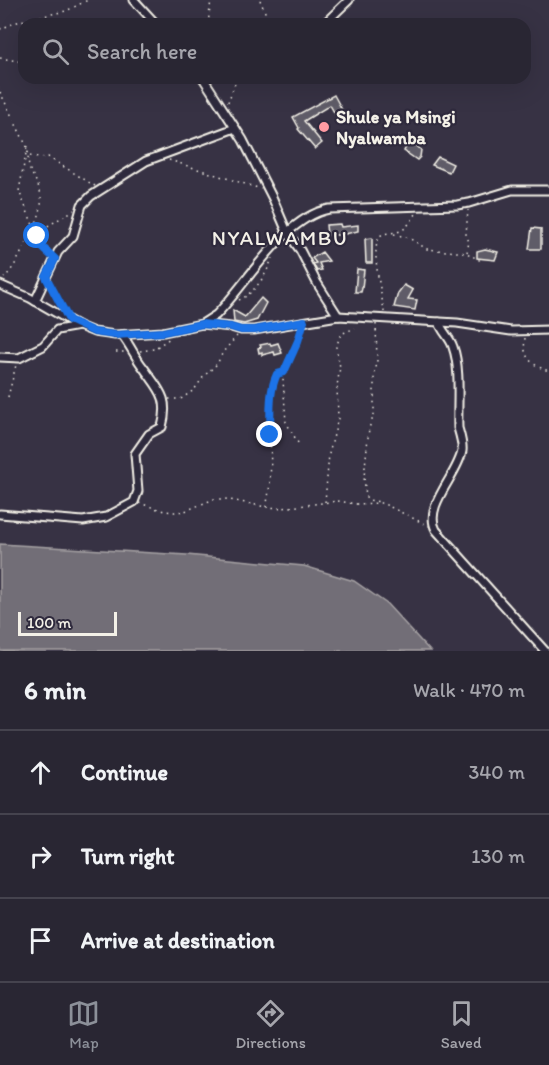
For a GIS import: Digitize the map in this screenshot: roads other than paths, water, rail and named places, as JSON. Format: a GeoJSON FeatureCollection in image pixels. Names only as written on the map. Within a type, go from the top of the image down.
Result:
{"type":"FeatureCollection","features":[{"type":"Feature","properties":{"kind":"street"},"geometry":{"type":"LineString","coordinates":[[135,0],[151,18]]}},
{"type":"Feature","properties":{"kind":"street"},"geometry":{"type":"LineString","coordinates":[[330,18],[349,0]]}},
{"type":"Feature","properties":{"kind":"street"},"geometry":{"type":"LineString","coordinates":[[206,84],[236,128],[269,191],[287,232],[338,316]]}},
{"type":"Feature","properties":{"kind":"street"},"geometry":{"type":"LineString","coordinates":[[35,301],[58,252],[73,236],[82,205],[100,189],[137,165],[236,128]]}},
{"type":"Feature","properties":{"kind":"street"},"geometry":{"type":"LineString","coordinates":[[202,324],[216,315],[229,302],[287,232],[305,217],[329,209],[421,207],[469,203],[512,190],[549,190]]}},
{"type":"Feature","properties":{"kind":"street"},"geometry":{"type":"LineString","coordinates":[[0,283],[79,326],[94,332],[122,335],[179,329],[202,324],[241,330],[284,326],[338,316],[439,322],[511,331],[549,330]]}},
{"type":"Feature","properties":{"kind":"street"},"geometry":{"type":"LineString","coordinates":[[439,322],[442,331],[452,344],[457,361],[458,428],[462,451],[444,486],[432,517],[432,524],[544,651]]}},
{"type":"Feature","properties":{"kind":"street"},"geometry":{"type":"LineString","coordinates":[[0,357],[19,358],[43,346],[57,330],[79,326]]}},
{"type":"Feature","properties":{"kind":"street"},"geometry":{"type":"LineString","coordinates":[[0,514],[83,521],[106,517],[134,502],[138,491],[135,454],[149,434],[162,427],[166,411],[161,390],[143,368],[122,335]]}},
{"type":"Feature","properties":{"kind":"place","name":"Shule ya Msingi Nyalwamba"},"geometry":{"type":"Point","coordinates":[324,127]}},
{"type":"Feature","properties":{"kind":"district","name":"NYALWAMBU"},"geometry":{"type":"Point","coordinates":[280,238]}}]}
